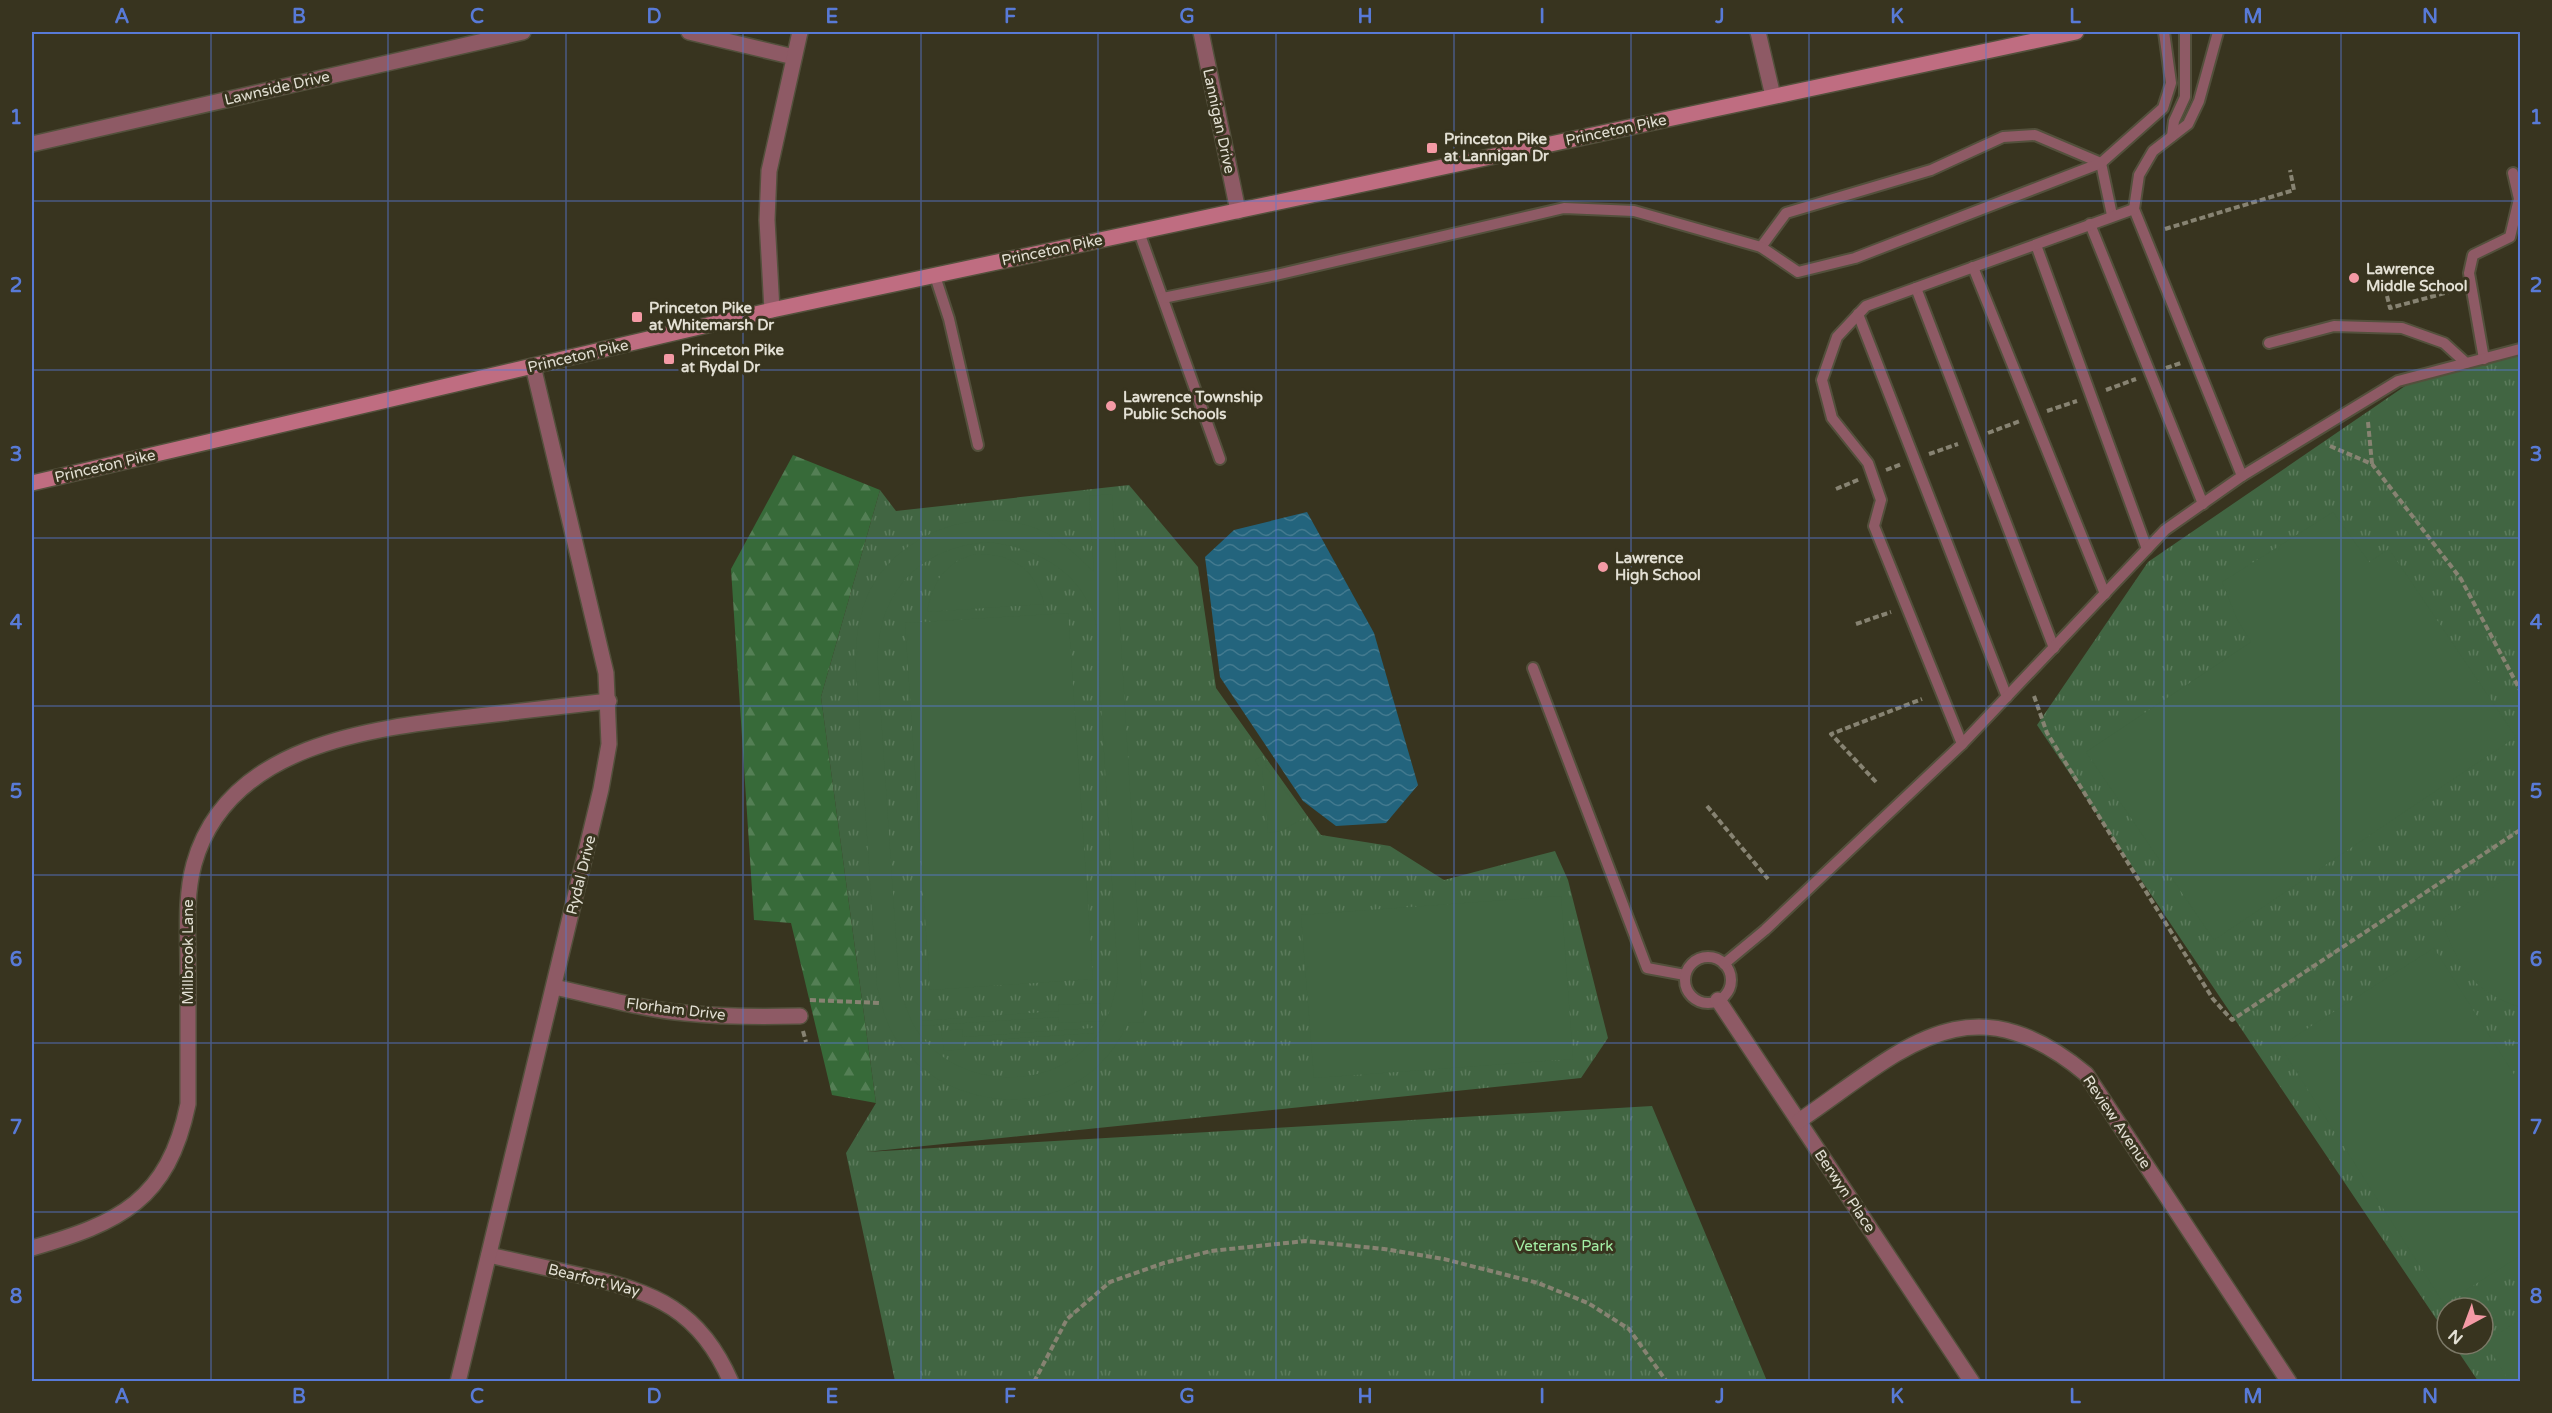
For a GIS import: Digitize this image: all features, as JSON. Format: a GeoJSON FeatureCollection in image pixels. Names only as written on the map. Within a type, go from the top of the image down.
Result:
{"type":"FeatureCollection","features":[{"type":"Feature","properties":{"kind":"main road","name":"Princeton Pike"},"geometry":{"type":"LineString","coordinates":[[32,483],[772,310],[2076,32]]}},
{"type":"Feature","properties":{"kind":"street","name":"Lawnside Drive"},"geometry":{"type":"LineString","coordinates":[[32,144],[524,32]]}},
{"type":"Feature","properties":{"kind":"street"},"geometry":{"type":"LineString","coordinates":[[689,32],[794,57]]}},
{"type":"Feature","properties":{"kind":"street"},"geometry":{"type":"LineString","coordinates":[[772,310],[767,220],[770,171],[800,32]]}},
{"type":"Feature","properties":{"kind":"street","name":"Lannigan Drive"},"geometry":{"type":"LineString","coordinates":[[1201,32],[1238,211]]}},
{"type":"Feature","properties":{"kind":"street"},"geometry":{"type":"LineString","coordinates":[[1758,32],[1773,96]]}},
{"type":"Feature","properties":{"kind":"street","name":"Rydal Drive"},"geometry":{"type":"LineString","coordinates":[[458,1382],[601,789],[609,744],[609,701],[606,673],[533,366]]}},
{"type":"Feature","properties":{"kind":"street","name":"Millbrook Lane"},"geometry":{"type":"LineString","coordinates":[[32,1248],[87,1232],[112,1220],[136,1204],[156,1182],[171,1160],[182,1133],[188,1104],[189,888],[205,836],[221,809],[243,787],[271,767],[310,749],[401,724],[609,701]]}},
{"type":"Feature","properties":{"kind":"street","name":"Florham Drive"},"geometry":{"type":"LineString","coordinates":[[554,987],[623,1003],[683,1013],[745,1017],[800,1016]]}},
{"type":"Feature","properties":{"kind":"street","name":"Berwyn Place"},"geometry":{"type":"LineString","coordinates":[[1718,1000],[1972,1382]]}},
{"type":"Feature","properties":{"kind":"street","name":"Review Avenue"},"geometry":{"type":"LineString","coordinates":[[1799,1121],[1905,1048],[1929,1035],[1955,1028],[1984,1026],[2011,1030],[2038,1040],[2062,1054],[2086,1074],[2289,1382]]}},
{"type":"Feature","properties":{"kind":"street","name":"Bearfort Way"},"geometry":{"type":"LineString","coordinates":[[489,1255],[631,1287],[658,1298],[685,1315],[704,1334],[721,1358],[731,1382]]}},
{"type":"Feature","properties":{"kind":"lane"},"geometry":{"type":"LineString","coordinates":[[1163,298],[1276,275],[1563,208],[1634,212],[1761,247],[1798,272],[1855,258],[2101,163],[2163,108],[2171,83],[2164,32]]}},
{"type":"Feature","properties":{"kind":"lane"},"geometry":{"type":"LineString","coordinates":[[2172,136],[2174,121],[2185,97],[2185,32]]}},
{"type":"Feature","properties":{"kind":"lane"},"geometry":{"type":"LineString","coordinates":[[2218,32],[2199,101],[2188,124],[2153,151],[2139,176],[2134,209],[2242,476]]}},
{"type":"Feature","properties":{"kind":"lane"},"geometry":{"type":"LineString","coordinates":[[1761,247],[1786,213],[1931,170],[2003,137],[2035,135],[2101,163]]}},
{"type":"Feature","properties":{"kind":"lane"},"geometry":{"type":"LineString","coordinates":[[2101,163],[2112,215]]}},
{"type":"Feature","properties":{"kind":"lane"},"geometry":{"type":"LineString","coordinates":[[2484,359],[2469,273],[2473,255],[2510,237],[2518,199],[2513,173]]}},
{"type":"Feature","properties":{"kind":"lane"},"geometry":{"type":"LineString","coordinates":[[1962,744],[1874,526],[1881,500],[1868,463],[1832,418],[1822,380],[1837,337],[1866,306],[2112,215],[2134,209]]}},
{"type":"Feature","properties":{"kind":"lane"},"geometry":{"type":"LineString","coordinates":[[2090,224],[2203,504]]}},
{"type":"Feature","properties":{"kind":"lane"},"geometry":{"type":"LineString","coordinates":[[1139,232],[1220,459]]}},
{"type":"Feature","properties":{"kind":"lane"},"geometry":{"type":"LineString","coordinates":[[2036,244],[2147,549]]}},
{"type":"Feature","properties":{"kind":"lane"},"geometry":{"type":"LineString","coordinates":[[1973,267],[2105,594]]}},
{"type":"Feature","properties":{"kind":"lane"},"geometry":{"type":"LineString","coordinates":[[935,276],[949,319],[978,446]]}},
{"type":"Feature","properties":{"kind":"lane"},"geometry":{"type":"LineString","coordinates":[[1916,288],[2054,648]]}},
{"type":"Feature","properties":{"kind":"lane"},"geometry":{"type":"LineString","coordinates":[[1858,314],[2007,697]]}},
{"type":"Feature","properties":{"kind":"lane"},"geometry":{"type":"LineString","coordinates":[[2269,344],[2334,326],[2402,328],[2444,343],[2466,363]]}},
{"type":"Feature","properties":{"kind":"lane"},"geometry":{"type":"LineString","coordinates":[[1724,964],[1766,930],[1962,744],[2166,530],[2242,476],[2398,381],[2520,349]]}},
{"type":"Feature","properties":{"kind":"lane"},"geometry":{"type":"LineString","coordinates":[[1533,668],[1647,968],[1685,975]]}},
{"type":"Feature","properties":{"kind":"lane"},"geometry":{"type":"LineString","coordinates":[[1712,957],[1724,964],[1731,976],[1731,984],[1724,997],[1704,1003],[1697,1000],[1687,990],[1685,975],[1697,959],[1712,957]]}},
{"type":"Feature","properties":{"kind":"path"},"geometry":{"type":"LineString","coordinates":[[2165,229],[2294,190],[2290,170]]}},
{"type":"Feature","properties":{"kind":"path"},"geometry":{"type":"LineString","coordinates":[[2387,296],[2390,308],[2472,285]]}},
{"type":"Feature","properties":{"kind":"path"},"geometry":{"type":"LineString","coordinates":[[2368,422],[2372,464]]}},
{"type":"Feature","properties":{"kind":"path"},"geometry":{"type":"LineString","coordinates":[[2330,446],[2372,464],[2461,579],[2520,690]]}},
{"type":"Feature","properties":{"kind":"path"},"geometry":{"type":"LineString","coordinates":[[1856,624],[1891,612]]}},
{"type":"Feature","properties":{"kind":"path"},"geometry":{"type":"LineString","coordinates":[[2034,696],[2047,733],[2213,999],[2232,1020],[2520,831]]}},
{"type":"Feature","properties":{"kind":"path"},"geometry":{"type":"LineString","coordinates":[[1876,782],[1831,734],[1922,699]]}},
{"type":"Feature","properties":{"kind":"path"},"geometry":{"type":"LineString","coordinates":[[1707,806],[1768,879]]}},
{"type":"Feature","properties":{"kind":"path"},"geometry":{"type":"LineString","coordinates":[[806,1042],[800,1016],[802,999],[880,1003]]}},
{"type":"Feature","properties":{"kind":"path"},"geometry":{"type":"LineString","coordinates":[[1034,1382],[1067,1319],[1110,1282],[1164,1263],[1211,1251],[1305,1241],[1384,1249],[1444,1259],[1538,1283],[1588,1303],[1629,1329],[1666,1382]]}},
{"type":"Feature","properties":{"kind":"green space"},"geometry":{"type":"Polygon","coordinates":[[[2520,343],[2520,1381],[2478,1381],[2461,1356],[2495,1356],[2495,1296],[2435,1296],[2435,1317],[2037,725],[2148,562],[2427,371],[2520,343]]]}},
{"type":"Feature","properties":{"kind":"green space"},"geometry":{"type":"Polygon","coordinates":[[[793,455],[880,490],[821,697],[876,1103],[832,1095],[791,923],[754,920],[731,569],[793,455]]]}},
{"type":"Feature","properties":{"kind":"green space","name":"Veterans Park"},"geometry":{"type":"Polygon","coordinates":[[[1129,485],[1198,567],[1216,688],[1321,835],[1390,846],[1444,880],[1555,851],[1568,880],[1608,1038],[1581,1078],[866,1152],[1652,1106],[1767,1381],[895,1381],[846,1153],[876,1103],[821,697],[880,490],[896,511],[1129,485]]]}},
{"type":"Feature","properties":{"kind":"green space"},"geometry":{"type":"Polygon","coordinates":[[[1112,494],[1144,1023],[1129,1022],[1115,1046],[1102,1062],[1073,1084],[1046,1095],[1017,1099],[988,1097],[960,1090],[934,1076],[911,1058],[893,1034],[882,1005],[877,986],[856,671],[859,626],[866,599],[878,577],[895,557],[916,542],[939,530],[964,523],[990,520],[1016,522],[1040,530],[1062,543],[1094,572],[1089,496],[1112,494]],[[987,542],[961,546],[939,554],[920,566],[904,581],[892,599],[883,620],[878,670],[899,983],[903,998],[912,1022],[929,1045],[951,1062],[976,1073],[1003,1077],[1031,1075],[1058,1067],[1081,1052],[1100,1031],[1111,1006],[1118,979],[1097,628],[1091,609],[1071,578],[1041,557],[1006,545],[987,542]]]}},
{"type":"Feature","properties":{"kind":"green space"},"geometry":{"type":"Polygon","coordinates":[[[2333,512],[2369,562],[2389,549],[2516,737],[2214,940],[2086,752],[2251,642],[2237,619],[2222,582],[2333,512]]]}},
{"type":"Feature","properties":{"kind":"green space"},"geometry":{"type":"Polygon","coordinates":[[[977,554],[1001,557],[1020,566],[1035,582],[1044,604],[927,612],[929,601],[942,574],[957,562],[977,554]]]}},
{"type":"Feature","properties":{"kind":"green space"},"geometry":{"type":"Polygon","coordinates":[[[1068,613],[1093,979],[930,990],[905,623],[1068,613]]]}},
{"type":"Feature","properties":{"kind":"green space"},"geometry":{"type":"Polygon","coordinates":[[[1262,756],[1267,765],[1265,766],[1306,817],[1281,831],[1268,833],[1262,767],[1259,767],[1255,760],[1262,756]]]}},
{"type":"Feature","properties":{"kind":"green space"},"geometry":{"type":"Polygon","coordinates":[[[2520,870],[2519,1007],[2489,993],[2468,974],[2454,951],[2441,920],[2520,870]]]}},
{"type":"Feature","properties":{"kind":"green space"},"geometry":{"type":"Polygon","coordinates":[[[1561,896],[1573,1059],[1314,1078],[1301,915],[1561,896]]]}},
{"type":"Feature","properties":{"kind":"green space"},"geometry":{"type":"Polygon","coordinates":[[[2434,948],[2520,1084],[2520,1256],[2457,1296],[2439,1296],[2280,1046],[2434,948]]]}},
{"type":"Feature","properties":{"kind":"green space"},"geometry":{"type":"Polygon","coordinates":[[[1100,1003],[1102,1021],[1059,1023],[1058,1017],[920,1026],[920,1021],[1059,1011],[1058,1005],[1100,1003]]]}},
{"type":"Feature","properties":{"kind":"green space"},"geometry":{"type":"Polygon","coordinates":[[[1093,1028],[1094,1033],[963,1042],[964,1049],[944,1051],[941,1031],[962,1029],[963,1037],[1093,1028]]]}},
{"type":"Feature","properties":{"kind":"green space"},"geometry":{"type":"Polygon","coordinates":[[[2520,1320],[2520,1381],[2509,1381],[2494,1356],[2495,1336],[2520,1320]]]}},
{"type":"Feature","properties":{"kind":"water"},"geometry":{"type":"Polygon","coordinates":[[[1307,512],[1374,633],[1418,785],[1386,823],[1336,826],[1303,801],[1220,677],[1205,557],[1234,530],[1307,512]]]}},
{"type":"Feature","properties":{"kind":"place","name":"Princeton Pike at Lannigan Dr"},"geometry":{"type":"Point","coordinates":[1432,148]}},
{"type":"Feature","properties":{"kind":"place","name":"Lawrence Middle School"},"geometry":{"type":"Point","coordinates":[2354,278]}},
{"type":"Feature","properties":{"kind":"place","name":"Princeton Pike at Whitemarsh Dr"},"geometry":{"type":"Point","coordinates":[637,317]}},
{"type":"Feature","properties":{"kind":"place","name":"Princeton Pike at Rydal Dr"},"geometry":{"type":"Point","coordinates":[669,359]}},
{"type":"Feature","properties":{"kind":"place","name":"Lawrence Township Public Schools"},"geometry":{"type":"Point","coordinates":[1111,406]}},
{"type":"Feature","properties":{"kind":"place","name":"Lawrence High School"},"geometry":{"type":"Point","coordinates":[1603,567]}}]}
